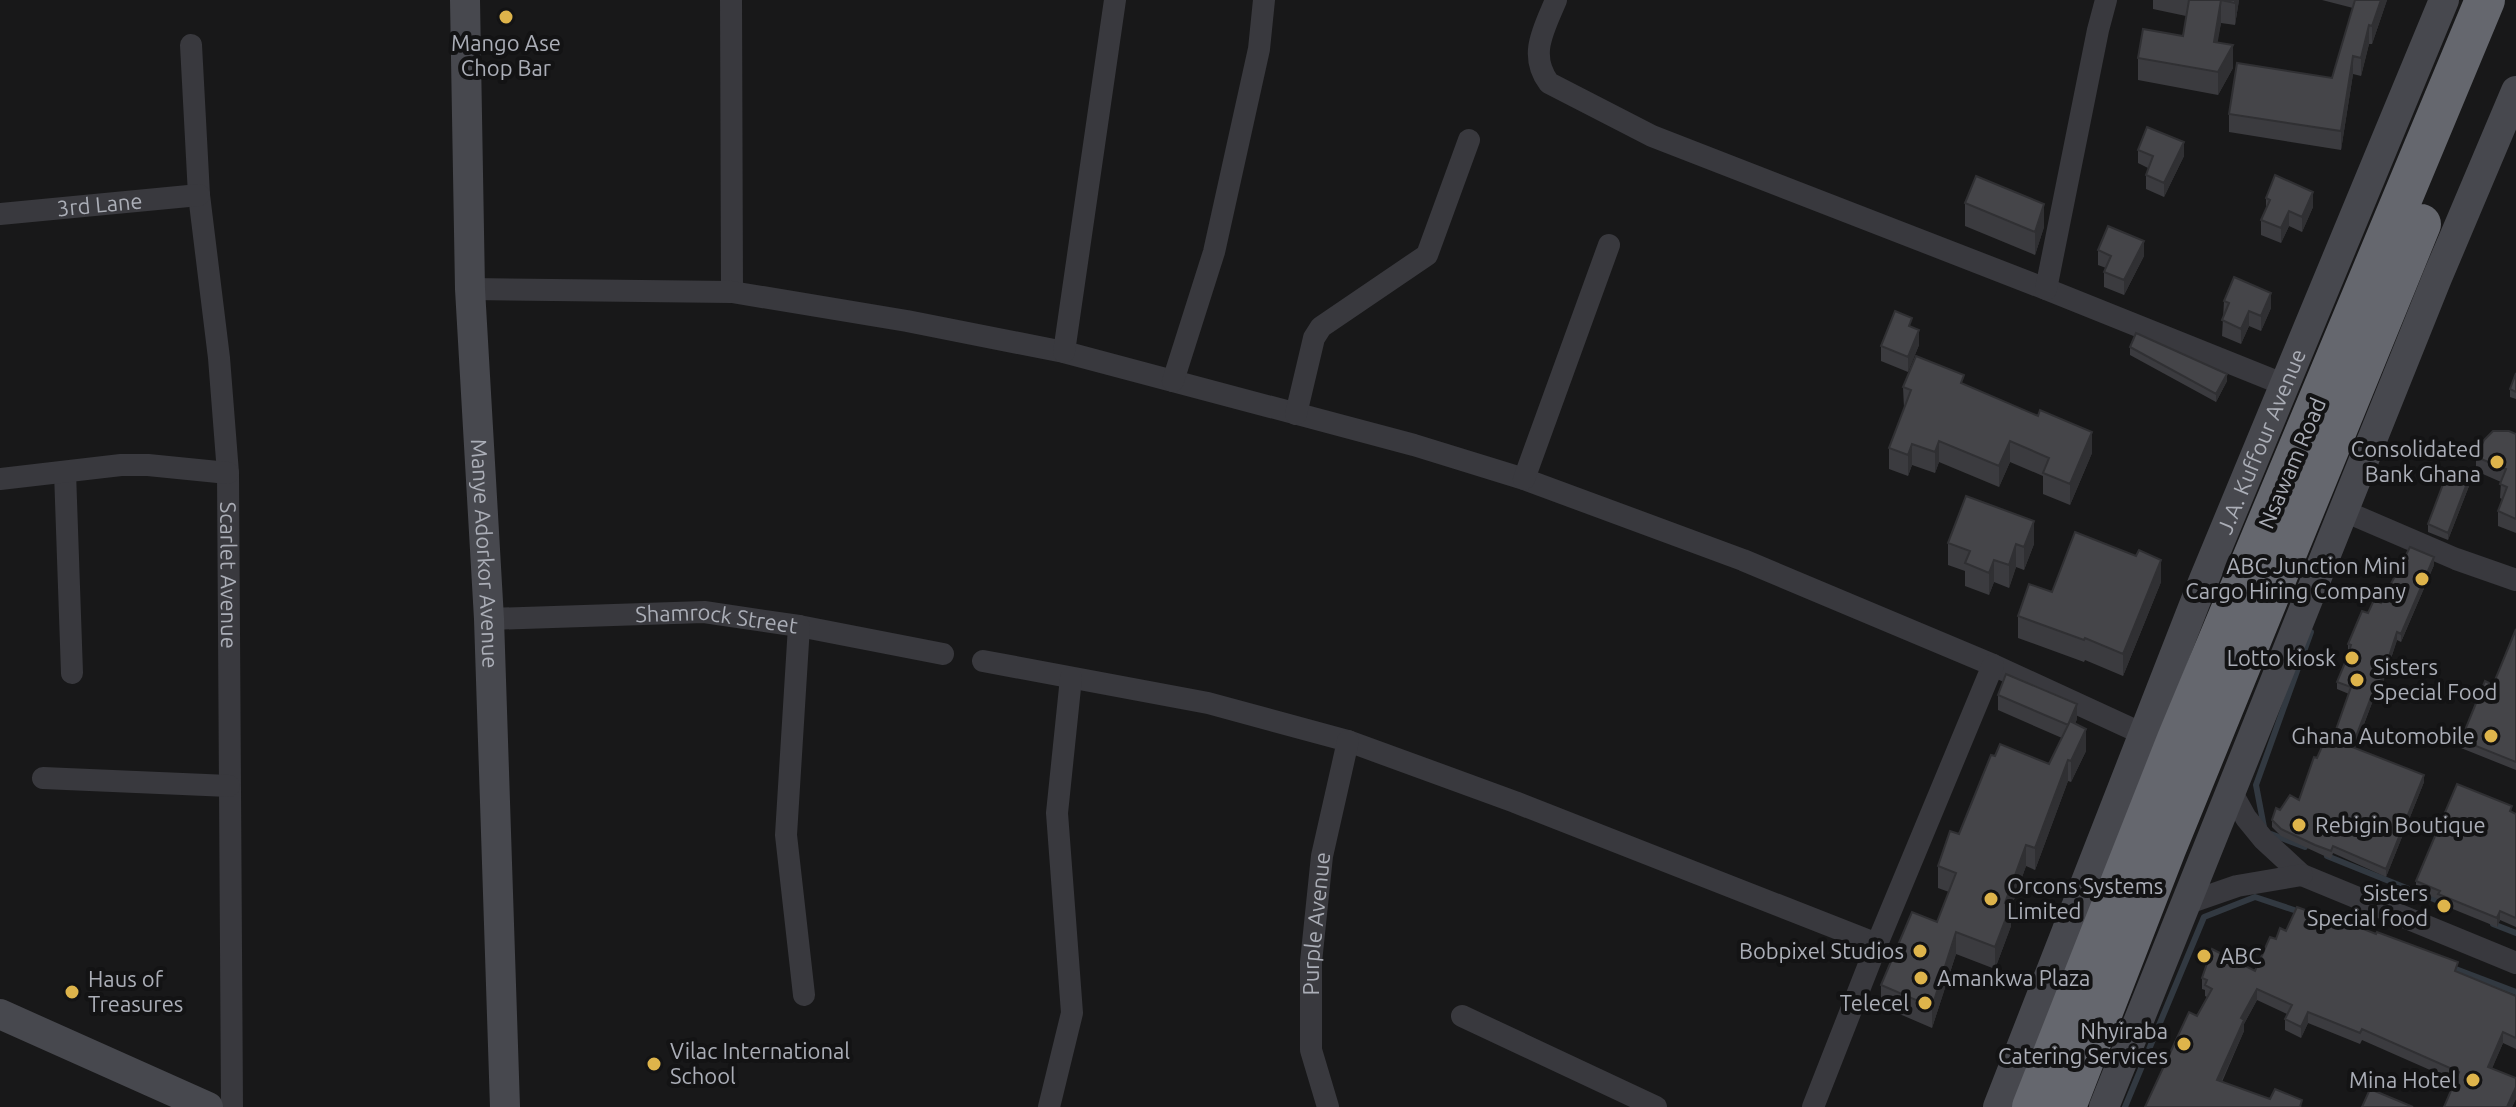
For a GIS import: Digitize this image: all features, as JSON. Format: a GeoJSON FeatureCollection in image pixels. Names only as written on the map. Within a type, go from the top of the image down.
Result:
{"type":"FeatureCollection","features":[{"type":"Feature","properties":{"kind":"highway","name":"Nsawam Road"},"geometry":{"type":"LineString","coordinates":[[2032,1107],[2177,739],[2485,0]]}},
{"type":"Feature","properties":{"kind":"highway","name":"Nsawam Road"},"geometry":{"type":"LineString","coordinates":[[2066,1107],[2171,836],[2513,0]]}},
{"type":"Feature","properties":{"kind":"main road","name":"Manye Adorkor Avenue"},"geometry":{"type":"LineString","coordinates":[[465,0],[470,289],[489,619],[505,1107]]}},
{"type":"Feature","properties":{"kind":"main road","name":"J.A. Kuffour Avenue"},"geometry":{"type":"LineString","coordinates":[[1998,1107],[2143,734],[2444,0]]}},
{"type":"Feature","properties":{"kind":"main road"},"geometry":{"type":"LineString","coordinates":[[2104,1107],[2516,91]]}},
{"type":"Feature","properties":{"kind":"main road"},"geometry":{"type":"LineString","coordinates":[[0,1014],[208,1107]]}},
{"type":"Feature","properties":{"kind":"street"},"geometry":{"type":"LineString","coordinates":[[731,0],[732,292]]}},
{"type":"Feature","properties":{"kind":"street"},"geometry":{"type":"LineString","coordinates":[[1064,352],[1115,0]]}},
{"type":"Feature","properties":{"kind":"street"},"geometry":{"type":"LineString","coordinates":[[1173,381],[1214,252],[1259,49],[1264,0]]}},
{"type":"Feature","properties":{"kind":"street"},"geometry":{"type":"LineString","coordinates":[[1556,0],[1540,40],[1538,56],[1540,70],[1549,83],[1652,136],[2285,385]]}},
{"type":"Feature","properties":{"kind":"street"},"geometry":{"type":"LineString","coordinates":[[2046,289],[2106,0]]}},
{"type":"Feature","properties":{"kind":"street","name":"Scarlet Avenue"},"geometry":{"type":"LineString","coordinates":[[191,45],[199,195],[219,358],[228,473],[232,1107]]}},
{"type":"Feature","properties":{"kind":"street"},"geometry":{"type":"LineString","coordinates":[[1296,414],[1314,338],[1321,327],[1427,255],[1469,140]]}},
{"type":"Feature","properties":{"kind":"street","name":"3rd Lane"},"geometry":{"type":"LineString","coordinates":[[0,214],[199,195]]}},
{"type":"Feature","properties":{"kind":"street"},"geometry":{"type":"LineString","coordinates":[[1524,479],[1609,245]]}},
{"type":"Feature","properties":{"kind":"street"},"geometry":{"type":"LineString","coordinates":[[470,289],[732,292],[907,321],[1064,352],[1414,445],[1524,479],[1743,560],[1993,665],[2143,734]]}},
{"type":"Feature","properties":{"kind":"street"},"geometry":{"type":"LineString","coordinates":[[0,479],[121,465],[228,473]]}},
{"type":"Feature","properties":{"kind":"street"},"geometry":{"type":"LineString","coordinates":[[65,472],[72,673]]}},
{"type":"Feature","properties":{"kind":"street"},"geometry":{"type":"LineString","coordinates":[[2344,511],[2456,559],[2516,580]]}},
{"type":"Feature","properties":{"kind":"street","name":"Shamrock Street"},"geometry":{"type":"LineString","coordinates":[[489,619],[704,612],[799,626],[943,654]]}},
{"type":"Feature","properties":{"kind":"street"},"geometry":{"type":"LineString","coordinates":[[799,626],[786,835],[804,995]]}},
{"type":"Feature","properties":{"kind":"street"},"geometry":{"type":"LineString","coordinates":[[983,661],[1208,703],[1348,741],[1515,802],[1877,944]]}},
{"type":"Feature","properties":{"kind":"street"},"geometry":{"type":"LineString","coordinates":[[1813,1107],[1993,665]]}},
{"type":"Feature","properties":{"kind":"street"},"geometry":{"type":"LineString","coordinates":[[1049,1107],[1072,1013],[1057,813],[1071,678]]}},
{"type":"Feature","properties":{"kind":"street","name":"Purple Avenue"},"geometry":{"type":"LineString","coordinates":[[1328,1107],[1311,1050],[1311,962],[1322,856],[1348,741]]}},
{"type":"Feature","properties":{"kind":"street"},"geometry":{"type":"LineString","coordinates":[[43,778],[229,786]]}},
{"type":"Feature","properties":{"kind":"street"},"geometry":{"type":"LineString","coordinates":[[2231,791],[2246,818],[2264,840],[2302,875],[2516,963]]}},
{"type":"Feature","properties":{"kind":"street"},"geometry":{"type":"LineString","coordinates":[[2188,903],[2237,886],[2302,875]]}},
{"type":"Feature","properties":{"kind":"street"},"geometry":{"type":"LineString","coordinates":[[1462,1016],[1656,1107]]}},
{"type":"Feature","properties":{"kind":"building"},"geometry":{"type":"Polygon","coordinates":[[[2189,0],[2221,0],[2214,42],[2233,45],[2218,72],[2138,58],[2143,29],[2183,36],[2189,0]]]}},
{"type":"Feature","properties":{"kind":"building"},"geometry":{"type":"Polygon","coordinates":[[[2355,0],[2381,0],[2372,26],[2369,25],[2361,58],[2353,56],[2341,131],[2229,114],[2237,63],[2332,78],[2355,0]]]}},
{"type":"Feature","properties":{"kind":"building"},"geometry":{"type":"Polygon","coordinates":[[[2147,127],[2184,142],[2164,183],[2146,175],[2153,156],[2138,150],[2147,127]]]}},
{"type":"Feature","properties":{"kind":"building"},"geometry":{"type":"Polygon","coordinates":[[[2275,175],[2313,192],[2302,217],[2289,211],[2281,228],[2261,220],[2270,200],[2266,198],[2275,175]]]}},
{"type":"Feature","properties":{"kind":"building"},"geometry":{"type":"Polygon","coordinates":[[[1976,176],[2044,204],[2035,232],[1965,203],[1976,176]]]}},
{"type":"Feature","properties":{"kind":"building"},"geometry":{"type":"Polygon","coordinates":[[[2108,226],[2144,241],[2124,280],[2104,272],[2111,256],[2098,250],[2108,226]]]}},
{"type":"Feature","properties":{"kind":"building"},"geometry":{"type":"Polygon","coordinates":[[[2234,277],[2271,293],[2261,316],[2249,311],[2241,329],[2222,320],[2229,303],[2224,301],[2234,277]]]}},
{"type":"Feature","properties":{"kind":"building"},"geometry":{"type":"Polygon","coordinates":[[[1895,311],[1912,318],[1909,326],[1919,330],[1908,357],[1881,346],[1895,311]]]}},
{"type":"Feature","properties":{"kind":"building"},"geometry":{"type":"Polygon","coordinates":[[[2136,333],[2227,374],[2216,394],[2130,347],[2136,333]]]}},
{"type":"Feature","properties":{"kind":"building"},"geometry":{"type":"Polygon","coordinates":[[[1916,356],[1964,375],[1961,383],[2038,416],[2040,410],[2092,432],[2070,484],[2043,473],[2049,458],[2010,441],[1999,466],[1939,441],[1935,452],[1912,444],[1908,455],[1889,448],[1911,390],[1903,387],[1916,356]]]}},
{"type":"Feature","properties":{"kind":"building"},"geometry":{"type":"Polygon","coordinates":[[[2516,373],[2516,392],[2510,389],[2516,373]]]}},
{"type":"Feature","properties":{"kind":"building"},"geometry":{"type":"Polygon","coordinates":[[[2493,431],[2516,434],[2516,519],[2498,511],[2507,487],[2500,484],[2506,469],[2476,457],[2484,440],[2493,431]]]}},
{"type":"Feature","properties":{"kind":"building"},"geometry":{"type":"Polygon","coordinates":[[[2452,471],[2469,478],[2448,533],[2428,524],[2445,479],[2448,481],[2452,471]]]}},
{"type":"Feature","properties":{"kind":"building"},"geometry":{"type":"Polygon","coordinates":[[[1966,496],[2034,521],[2024,547],[2016,544],[2009,565],[1994,560],[1989,573],[1965,563],[1970,551],[1948,543],[1966,496]]]}},
{"type":"Feature","properties":{"kind":"building"},"geometry":{"type":"Polygon","coordinates":[[[2075,532],[2136,556],[2139,550],[2161,560],[2123,654],[2018,616],[2029,584],[2052,592],[2075,532]]]}},
{"type":"Feature","properties":{"kind":"building"},"geometry":{"type":"Polygon","coordinates":[[[2410,547],[2434,557],[2401,634],[2397,632],[2381,681],[2372,695],[2352,747],[2424,775],[2386,869],[2333,846],[2331,851],[2315,845],[2281,829],[2272,820],[2276,808],[2280,810],[2290,795],[2299,800],[2314,757],[2317,758],[2327,735],[2333,738],[2351,687],[2337,682],[2351,645],[2348,644],[2362,611],[2368,613],[2374,600],[2381,603],[2410,547]]]}},
{"type":"Feature","properties":{"kind":"building"},"geometry":{"type":"Polygon","coordinates":[[[2516,629],[2516,762],[2461,740],[2485,681],[2493,685],[2516,629]]]}},
{"type":"Feature","properties":{"kind":"building"},"geometry":{"type":"Polygon","coordinates":[[[2006,674],[2077,704],[2068,725],[1998,695],[2006,674]]]}},
{"type":"Feature","properties":{"kind":"building"},"geometry":{"type":"Polygon","coordinates":[[[2070,721],[2086,729],[2071,761],[2068,760],[2035,848],[2026,845],[2005,903],[2011,905],[1995,947],[1956,932],[1932,1007],[1881,985],[1912,912],[1937,922],[1956,873],[1938,866],[1950,831],[1959,834],[1991,755],[1995,756],[2000,744],[2049,764],[2070,721]]]}},
{"type":"Feature","properties":{"kind":"building"},"geometry":{"type":"Polygon","coordinates":[[[2457,784],[2512,806],[2510,811],[2516,814],[2516,918],[2500,911],[2497,918],[2438,894],[2440,891],[2416,881],[2457,784]]]}},
{"type":"Feature","properties":{"kind":"building"},"geometry":{"type":"Polygon","coordinates":[[[2297,907],[2327,918],[2328,915],[2458,962],[2455,971],[2516,996],[2516,1038],[2503,1032],[2488,1067],[2516,1078],[2516,1087],[2507,1107],[2444,1107],[2459,1072],[2362,1029],[2360,1033],[2308,1012],[2301,1027],[2285,1019],[2292,1005],[2257,989],[2241,1018],[2244,1020],[2217,1080],[2270,1099],[2275,1089],[2302,1100],[2300,1107],[2145,1107],[2189,1012],[2197,1016],[2212,989],[2205,985],[2207,980],[2202,978],[2212,949],[2255,971],[2270,937],[2276,939],[2280,928],[2286,931],[2297,907]]]}},
{"type":"Feature","properties":{"kind":"building"},"geometry":{"type":"Polygon","coordinates":[[[2370,1089],[2413,1107],[2362,1107],[2370,1089]]]}},
{"type":"Feature","properties":{"kind":"waterway"},"geometry":{"type":"LineString","coordinates":[[2264,827],[2256,785],[2311,632]]}},
{"type":"Feature","properties":{"kind":"waterway"},"geometry":{"type":"LineString","coordinates":[[2271,834],[2305,847]]}},
{"type":"Feature","properties":{"kind":"waterway"},"geometry":{"type":"LineString","coordinates":[[2327,856],[2446,904]]}},
{"type":"Feature","properties":{"kind":"waterway"},"geometry":{"type":"LineString","coordinates":[[2125,1107],[2204,917],[2255,897],[2300,912]]}},
{"type":"Feature","properties":{"kind":"waterway"},"geometry":{"type":"LineString","coordinates":[[2493,924],[2516,933]]}},
{"type":"Feature","properties":{"kind":"waterway"},"geometry":{"type":"LineString","coordinates":[[2453,968],[2516,992]]}},
{"type":"Feature","properties":{"kind":"place","name":"Mango Ase Chop Bar"},"geometry":{"type":"Point","coordinates":[506,17]}},
{"type":"Feature","properties":{"kind":"place","name":"Consolidated Bank Ghana"},"geometry":{"type":"Point","coordinates":[2497,462]}},
{"type":"Feature","properties":{"kind":"place","name":"ABC Junction Mini Cargo Hiring Company"},"geometry":{"type":"Point","coordinates":[2422,579]}},
{"type":"Feature","properties":{"kind":"place","name":"Lotto kiosk"},"geometry":{"type":"Point","coordinates":[2352,658]}},
{"type":"Feature","properties":{"kind":"place","name":"Sisters Special Food"},"geometry":{"type":"Point","coordinates":[2357,680]}},
{"type":"Feature","properties":{"kind":"place","name":"Ghana Automobile"},"geometry":{"type":"Point","coordinates":[2491,736]}},
{"type":"Feature","properties":{"kind":"place","name":"Rebigin Boutique"},"geometry":{"type":"Point","coordinates":[2299,825]}},
{"type":"Feature","properties":{"kind":"place","name":"Orcons Systems Limited"},"geometry":{"type":"Point","coordinates":[1991,899]}},
{"type":"Feature","properties":{"kind":"place","name":"Sisters Special food"},"geometry":{"type":"Point","coordinates":[2444,906]}},
{"type":"Feature","properties":{"kind":"place","name":"Bobpixel Studios"},"geometry":{"type":"Point","coordinates":[1920,951]}},
{"type":"Feature","properties":{"kind":"place","name":"ABC"},"geometry":{"type":"Point","coordinates":[2204,956]}},
{"type":"Feature","properties":{"kind":"place","name":"Amankwa Plaza"},"geometry":{"type":"Point","coordinates":[1921,978]}},
{"type":"Feature","properties":{"kind":"place","name":"Haus of Treasures"},"geometry":{"type":"Point","coordinates":[72,992]}},
{"type":"Feature","properties":{"kind":"place","name":"Telecel"},"geometry":{"type":"Point","coordinates":[1925,1003]}},
{"type":"Feature","properties":{"kind":"place","name":"Nhyiraba Catering Services"},"geometry":{"type":"Point","coordinates":[2184,1044]}},
{"type":"Feature","properties":{"kind":"place","name":"Vilac International School"},"geometry":{"type":"Point","coordinates":[654,1064]}},
{"type":"Feature","properties":{"kind":"place","name":"Mina Hotel"},"geometry":{"type":"Point","coordinates":[2473,1080]}}]}
